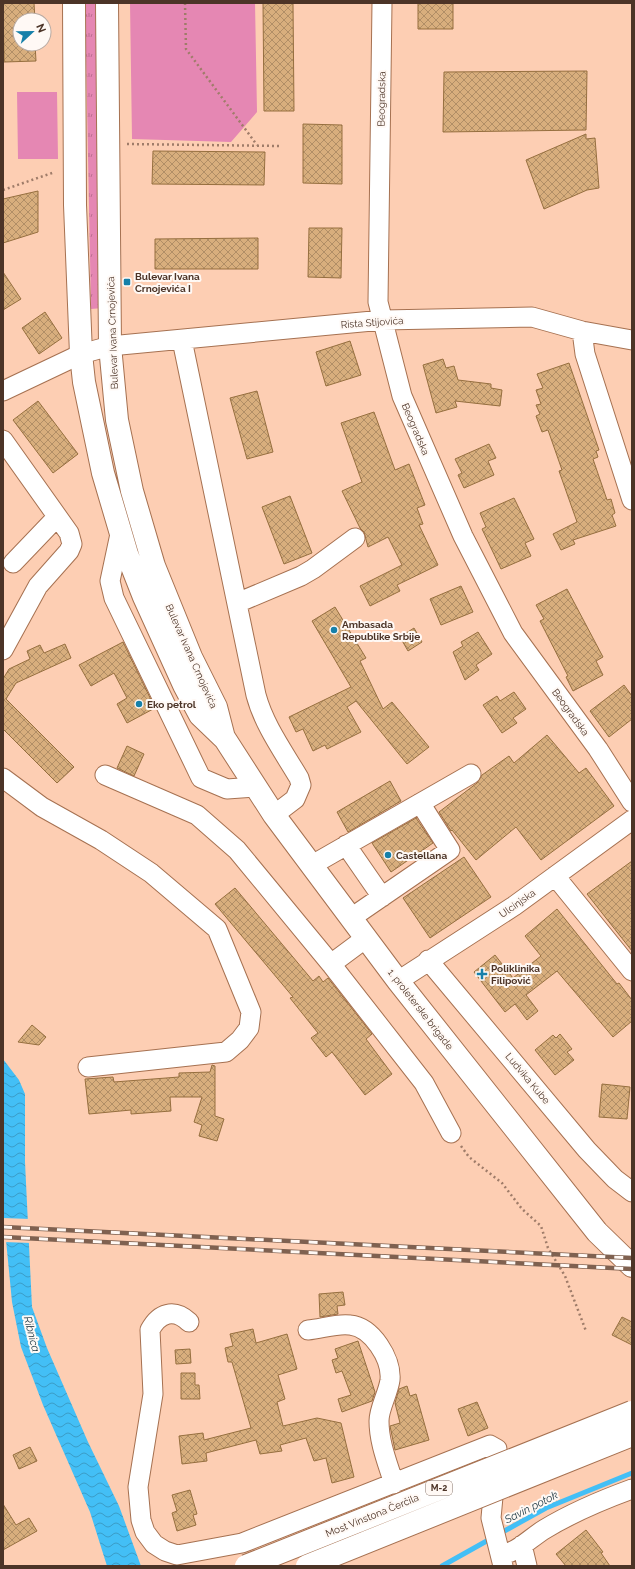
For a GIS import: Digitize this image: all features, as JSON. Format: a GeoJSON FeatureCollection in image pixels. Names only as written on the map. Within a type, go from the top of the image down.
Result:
{"type":"FeatureCollection","features":[{"type":"Feature","properties":{"kind":"main road","name":"Bulevar Ivana Crnojevića"},"geometry":{"type":"LineString","coordinates":[[74,3],[75,205],[81,354],[87,396],[103,473],[120,534],[144,597],[184,685],[200,715],[225,740]]}},
{"type":"Feature","properties":{"kind":"main road","name":"Bulevar Ivana Crnojevića"},"geometry":{"type":"LineString","coordinates":[[107,3],[110,346],[117,420],[125,464],[142,530],[169,606],[191,657],[216,707],[225,740]]}},
{"type":"Feature","properties":{"kind":"main road","name":"1. proleterske brigade"},"geometry":{"type":"LineString","coordinates":[[225,740],[274,814],[398,981],[597,1232],[632,1266]]}},
{"type":"Feature","properties":{"kind":"main road","name":"Most Vinstona Čerčila"},"geometry":{"type":"LineString","coordinates":[[246,1566],[632,1412]]}},
{"type":"Feature","properties":{"kind":"main road","name":"M-2"},"geometry":{"type":"LineString","coordinates":[[307,1566],[632,1435]]}},
{"type":"Feature","properties":{"kind":"street","name":"Beogradska"},"geometry":{"type":"LineString","coordinates":[[382,3],[378,302],[402,396],[466,543],[513,633],[598,749],[632,802]]}},
{"type":"Feature","properties":{"kind":"street","name":"Rista Stijovića"},"geometry":{"type":"LineString","coordinates":[[3,391],[81,354],[110,346],[383,320],[532,316],[582,331],[632,340]]}},
{"type":"Feature","properties":{"kind":"street"},"geometry":{"type":"LineString","coordinates":[[582,331],[585,354],[632,500]]}},
{"type":"Feature","properties":{"kind":"street"},"geometry":{"type":"LineString","coordinates":[[182,340],[260,710],[301,785],[295,799],[274,814]]}},
{"type":"Feature","properties":{"kind":"street"},"geometry":{"type":"LineString","coordinates":[[3,440],[69,533],[72,540],[71,547],[38,586],[3,650]]}},
{"type":"Feature","properties":{"kind":"street"},"geometry":{"type":"LineString","coordinates":[[13,563],[57,517]]}},
{"type":"Feature","properties":{"kind":"street"},"geometry":{"type":"LineString","coordinates":[[120,534],[110,581],[114,598],[201,778],[227,789],[255,787]]}},
{"type":"Feature","properties":{"kind":"street"},"geometry":{"type":"LineString","coordinates":[[237,603],[301,576],[355,538]]}},
{"type":"Feature","properties":{"kind":"street"},"geometry":{"type":"LineString","coordinates":[[312,865],[471,774]]}},
{"type":"Feature","properties":{"kind":"street"},"geometry":{"type":"LineString","coordinates":[[105,775],[197,816],[237,850],[331,964],[424,1083],[451,1133]]}},
{"type":"Feature","properties":{"kind":"street"},"geometry":{"type":"LineString","coordinates":[[3,778],[42,807],[101,840],[151,873],[217,929],[251,1012],[249,1028],[240,1040],[226,1052],[88,1068]]}},
{"type":"Feature","properties":{"kind":"street"},"geometry":{"type":"LineString","coordinates":[[351,918],[450,850],[420,803]]}},
{"type":"Feature","properties":{"kind":"street","name":"Ulcinjska"},"geometry":{"type":"LineString","coordinates":[[398,981],[428,960],[514,906],[632,820]]}},
{"type":"Feature","properties":{"kind":"street"},"geometry":{"type":"LineString","coordinates":[[346,845],[382,897]]}},
{"type":"Feature","properties":{"kind":"street"},"geometry":{"type":"LineString","coordinates":[[555,876],[632,971]]}},
{"type":"Feature","properties":{"kind":"street"},"geometry":{"type":"LineString","coordinates":[[331,964],[366,938]]}},
{"type":"Feature","properties":{"kind":"street","name":"Ludvika Kube"},"geometry":{"type":"LineString","coordinates":[[428,960],[587,1150],[610,1174],[632,1192]]}},
{"type":"Feature","properties":{"kind":"street"},"geometry":{"type":"LineString","coordinates":[[189,1322],[183,1317],[174,1314],[163,1315],[155,1321],[150,1330],[153,1394],[138,1487],[141,1520],[145,1532],[154,1544],[165,1551],[177,1555],[242,1543],[394,1484],[486,1446],[493,1446],[496,1449],[497,1454],[491,1518],[500,1554],[511,1552],[544,1529],[575,1513],[632,1488]]}},
{"type":"Feature","properties":{"kind":"street"},"geometry":{"type":"LineString","coordinates":[[308,1330],[349,1325],[360,1327],[369,1334],[385,1356],[389,1369],[390,1380],[379,1420],[381,1443],[394,1484]]}},
{"type":"Feature","properties":{"kind":"street"},"geometry":{"type":"LineString","coordinates":[[522,1545],[527,1566]]}},
{"type":"Feature","properties":{"kind":"path"},"geometry":{"type":"LineString","coordinates":[[185,3],[186,49],[257,145]]}},
{"type":"Feature","properties":{"kind":"path"},"geometry":{"type":"LineString","coordinates":[[127,144],[280,146]]}},
{"type":"Feature","properties":{"kind":"path"},"geometry":{"type":"LineString","coordinates":[[3,190],[62,170]]}},
{"type":"Feature","properties":{"kind":"path"},"geometry":{"type":"LineString","coordinates":[[451,1133],[469,1157],[502,1183],[522,1209],[541,1226],[548,1248],[565,1276],[586,1331]]}},
{"type":"Feature","properties":{"kind":"green space"},"geometry":{"type":"Polygon","coordinates":[[[85,3],[98,3],[103,308],[91,309],[85,3]]]}},
{"type":"Feature","properties":{"kind":"green space"},"geometry":{"type":"Polygon","coordinates":[[[130,3],[255,3],[257,112],[231,142],[132,139],[130,3]]]}},
{"type":"Feature","properties":{"kind":"green space"},"geometry":{"type":"Polygon","coordinates":[[[17,92],[57,92],[58,159],[18,159],[17,92]]]}},
{"type":"Feature","properties":{"kind":"water","name":"Ribnica"},"geometry":{"type":"Polygon","coordinates":[[[3,1059],[19,1080],[25,1094],[25,1162],[32,1307],[47,1348],[88,1442],[119,1506],[141,1566],[107,1566],[90,1512],[43,1405],[21,1347],[12,1302],[3,1209],[3,1059]]]}},
{"type":"Feature","properties":{"kind":"pier"},"geometry":{"type":"Polygon","coordinates":[[[3,1218],[30,1219],[31,1243],[4,1242],[3,1218]]]}},
{"type":"Feature","properties":{"kind":"building"},"geometry":{"type":"Polygon","coordinates":[[[3,3],[34,3],[35,12],[12,12],[12,52],[35,52],[36,61],[4,62],[3,3]]]}},
{"type":"Feature","properties":{"kind":"building"},"geometry":{"type":"Polygon","coordinates":[[[263,3],[293,3],[294,111],[264,111],[263,3]]]}},
{"type":"Feature","properties":{"kind":"building"},"geometry":{"type":"Polygon","coordinates":[[[418,3],[453,3],[453,29],[418,29],[418,3]]]}},
{"type":"Feature","properties":{"kind":"building"},"geometry":{"type":"Polygon","coordinates":[[[587,71],[586,130],[443,132],[444,72],[587,71]]]}},
{"type":"Feature","properties":{"kind":"building"},"geometry":{"type":"Polygon","coordinates":[[[303,124],[342,125],[342,184],[303,183],[303,124]]]}},
{"type":"Feature","properties":{"kind":"building"},"geometry":{"type":"Polygon","coordinates":[[[586,134],[586,139],[595,138],[599,188],[587,190],[544,209],[526,160],[586,134]]]}},
{"type":"Feature","properties":{"kind":"building"},"geometry":{"type":"Polygon","coordinates":[[[153,151],[265,152],[264,185],[152,184],[153,151]]]}},
{"type":"Feature","properties":{"kind":"building"},"geometry":{"type":"Polygon","coordinates":[[[38,191],[38,232],[3,243],[3,199],[38,191]]]}},
{"type":"Feature","properties":{"kind":"building"},"geometry":{"type":"Polygon","coordinates":[[[309,228],[342,228],[341,278],[308,277],[309,228]]]}},
{"type":"Feature","properties":{"kind":"building"},"geometry":{"type":"Polygon","coordinates":[[[258,238],[258,269],[155,269],[155,239],[258,238]]]}},
{"type":"Feature","properties":{"kind":"building"},"geometry":{"type":"Polygon","coordinates":[[[3,272],[21,299],[3,310],[3,272]]]}},
{"type":"Feature","properties":{"kind":"building"},"geometry":{"type":"Polygon","coordinates":[[[45,312],[62,338],[39,354],[22,328],[45,312]]]}},
{"type":"Feature","properties":{"kind":"building"},"geometry":{"type":"Polygon","coordinates":[[[350,341],[361,375],[326,386],[316,352],[350,341]]]}},
{"type":"Feature","properties":{"kind":"building"},"geometry":{"type":"Polygon","coordinates":[[[443,359],[446,368],[454,366],[458,380],[491,384],[491,388],[502,390],[500,406],[455,401],[457,407],[436,413],[423,365],[443,359]]]}},
{"type":"Feature","properties":{"kind":"building"},"geometry":{"type":"Polygon","coordinates":[[[569,363],[599,450],[596,451],[598,457],[593,459],[607,500],[611,499],[615,513],[612,515],[616,526],[573,540],[575,544],[561,550],[553,534],[577,522],[559,471],[562,470],[548,430],[542,432],[536,416],[540,414],[536,405],[541,404],[536,390],[543,388],[537,374],[569,363]]]}},
{"type":"Feature","properties":{"kind":"building"},"geometry":{"type":"Polygon","coordinates":[[[257,391],[273,452],[247,459],[230,398],[257,391]]]}},
{"type":"Feature","properties":{"kind":"building"},"geometry":{"type":"Polygon","coordinates":[[[38,401],[78,454],[53,473],[13,420],[38,401]]]}},
{"type":"Feature","properties":{"kind":"building"},"geometry":{"type":"Polygon","coordinates":[[[374,412],[395,470],[409,464],[425,505],[417,508],[423,524],[419,525],[438,565],[397,585],[400,591],[370,606],[360,586],[402,565],[388,537],[368,547],[364,532],[360,528],[342,491],[362,482],[341,423],[374,412]]]}},
{"type":"Feature","properties":{"kind":"building"},"geometry":{"type":"Polygon","coordinates":[[[489,444],[496,458],[488,461],[494,475],[464,488],[458,475],[462,473],[455,459],[489,444]]]}},
{"type":"Feature","properties":{"kind":"building"},"geometry":{"type":"Polygon","coordinates":[[[290,496],[312,553],[284,564],[262,507],[290,496]]]}},
{"type":"Feature","properties":{"kind":"building"},"geometry":{"type":"Polygon","coordinates":[[[514,498],[534,539],[525,543],[531,556],[501,569],[482,529],[486,527],[480,513],[514,498]]]}},
{"type":"Feature","properties":{"kind":"building"},"geometry":{"type":"Polygon","coordinates":[[[461,586],[473,612],[441,625],[430,599],[461,586]]]}},
{"type":"Feature","properties":{"kind":"building"},"geometry":{"type":"Polygon","coordinates":[[[567,589],[603,657],[596,661],[603,675],[573,691],[566,677],[568,676],[540,621],[544,619],[536,605],[567,589]]]}},
{"type":"Feature","properties":{"kind":"building"},"geometry":{"type":"Polygon","coordinates":[[[335,607],[366,658],[360,661],[383,709],[392,702],[429,747],[407,764],[356,701],[347,707],[361,732],[327,749],[325,745],[313,751],[303,729],[296,732],[289,717],[351,687],[312,621],[335,607]]]}},
{"type":"Feature","properties":{"kind":"building"},"geometry":{"type":"Polygon","coordinates":[[[414,628],[422,642],[408,651],[400,637],[414,628]]]}},
{"type":"Feature","properties":{"kind":"building"},"geometry":{"type":"Polygon","coordinates":[[[478,632],[492,654],[476,665],[479,670],[465,680],[453,652],[463,646],[461,642],[478,632]]]}},
{"type":"Feature","properties":{"kind":"building"},"geometry":{"type":"Polygon","coordinates":[[[123,642],[155,708],[127,723],[117,704],[127,698],[114,673],[91,686],[79,665],[123,642]]]}},
{"type":"Feature","properties":{"kind":"building"},"geometry":{"type":"Polygon","coordinates":[[[65,644],[71,658],[16,683],[6,699],[74,767],[57,783],[3,729],[3,679],[9,669],[30,659],[27,651],[40,645],[44,653],[65,644]]]}},
{"type":"Feature","properties":{"kind":"building"},"geometry":{"type":"Polygon","coordinates":[[[624,685],[632,696],[632,719],[609,737],[590,711],[624,685]]]}},
{"type":"Feature","properties":{"kind":"building"},"geometry":{"type":"Polygon","coordinates":[[[514,692],[526,709],[513,718],[517,723],[502,733],[483,705],[497,696],[500,701],[514,692]]]}},
{"type":"Feature","properties":{"kind":"building"},"geometry":{"type":"Polygon","coordinates":[[[547,735],[579,773],[586,768],[614,806],[541,860],[516,827],[476,860],[452,830],[451,831],[439,812],[477,783],[482,775],[509,756],[514,763],[547,735]]]}},
{"type":"Feature","properties":{"kind":"building"},"geometry":{"type":"Polygon","coordinates":[[[127,746],[144,754],[134,776],[117,768],[127,746]]]}},
{"type":"Feature","properties":{"kind":"building"},"geometry":{"type":"Polygon","coordinates":[[[390,781],[401,801],[348,832],[337,812],[390,781]]]}},
{"type":"Feature","properties":{"kind":"building"},"geometry":{"type":"Polygon","coordinates":[[[416,818],[433,843],[391,872],[372,843],[416,818]]]}},
{"type":"Feature","properties":{"kind":"building"},"geometry":{"type":"Polygon","coordinates":[[[464,857],[491,897],[430,938],[403,898],[464,857]]]}},
{"type":"Feature","properties":{"kind":"building"},"geometry":{"type":"Polygon","coordinates":[[[632,861],[632,951],[587,894],[632,861]]]}},
{"type":"Feature","properties":{"kind":"building"},"geometry":{"type":"Polygon","coordinates":[[[235,888],[313,981],[319,976],[323,982],[328,978],[372,1034],[366,1039],[392,1074],[365,1095],[332,1052],[326,1057],[311,1038],[318,1033],[290,998],[293,997],[215,904],[235,888]]]}},
{"type":"Feature","properties":{"kind":"building"},"geometry":{"type":"Polygon","coordinates":[[[557,909],[617,984],[619,983],[632,1000],[632,1021],[613,1037],[557,971],[526,995],[538,1011],[527,1020],[515,1004],[505,1012],[474,972],[495,955],[513,978],[541,956],[525,936],[557,909]]]}},
{"type":"Feature","properties":{"kind":"building"},"geometry":{"type":"Polygon","coordinates":[[[32,1025],[46,1037],[39,1045],[18,1042],[32,1025]]]}},
{"type":"Feature","properties":{"kind":"building"},"geometry":{"type":"Polygon","coordinates":[[[560,1034],[572,1049],[567,1052],[574,1060],[555,1075],[535,1050],[553,1035],[556,1038],[560,1034]]]}},
{"type":"Feature","properties":{"kind":"building"},"geometry":{"type":"Polygon","coordinates":[[[212,1065],[215,1066],[215,1116],[224,1119],[217,1141],[199,1136],[202,1125],[194,1122],[202,1097],[170,1097],[171,1111],[131,1114],[131,1110],[89,1114],[85,1079],[113,1077],[114,1082],[179,1077],[179,1073],[210,1072],[212,1065]]]}},
{"type":"Feature","properties":{"kind":"building"},"geometry":{"type":"Polygon","coordinates":[[[602,1084],[630,1087],[627,1119],[599,1117],[602,1084]]]}},
{"type":"Feature","properties":{"kind":"building"},"geometry":{"type":"Polygon","coordinates":[[[343,1292],[345,1305],[337,1306],[338,1314],[320,1317],[319,1294],[343,1292]]]}},
{"type":"Feature","properties":{"kind":"building"},"geometry":{"type":"Polygon","coordinates":[[[622,1317],[632,1322],[632,1345],[612,1335],[622,1317]]]}},
{"type":"Feature","properties":{"kind":"building"},"geometry":{"type":"Polygon","coordinates":[[[253,1329],[256,1343],[287,1334],[297,1369],[278,1375],[285,1399],[277,1402],[283,1426],[317,1418],[341,1423],[354,1477],[332,1483],[326,1458],[314,1461],[306,1438],[280,1445],[282,1451],[260,1454],[256,1440],[206,1453],[207,1461],[182,1464],[179,1436],[203,1433],[204,1440],[251,1428],[232,1362],[228,1362],[225,1348],[233,1346],[230,1334],[253,1329]]]}},
{"type":"Feature","properties":{"kind":"building"},"geometry":{"type":"Polygon","coordinates":[[[358,1341],[375,1392],[372,1401],[342,1412],[338,1399],[351,1395],[342,1371],[336,1373],[332,1360],[338,1358],[335,1349],[358,1341]]]}},
{"type":"Feature","properties":{"kind":"building"},"geometry":{"type":"Polygon","coordinates":[[[190,1349],[191,1363],[176,1364],[175,1350],[190,1349]]]}},
{"type":"Feature","properties":{"kind":"building"},"geometry":{"type":"Polygon","coordinates":[[[181,1373],[195,1373],[195,1385],[199,1385],[200,1399],[181,1399],[181,1373]]]}},
{"type":"Feature","properties":{"kind":"building"},"geometry":{"type":"Polygon","coordinates":[[[407,1386],[410,1396],[416,1394],[429,1440],[395,1450],[390,1426],[400,1423],[395,1403],[399,1389],[407,1386]]]}},
{"type":"Feature","properties":{"kind":"building"},"geometry":{"type":"Polygon","coordinates":[[[477,1402],[488,1428],[468,1436],[458,1409],[477,1402]]]}},
{"type":"Feature","properties":{"kind":"building"},"geometry":{"type":"Polygon","coordinates":[[[30,1447],[37,1461],[19,1469],[13,1455],[30,1447]]]}},
{"type":"Feature","properties":{"kind":"building"},"geometry":{"type":"Polygon","coordinates":[[[190,1490],[197,1514],[193,1515],[196,1525],[177,1531],[172,1513],[177,1511],[172,1495],[190,1490]]]}},
{"type":"Feature","properties":{"kind":"building"},"geometry":{"type":"Polygon","coordinates":[[[3,1504],[16,1525],[29,1518],[37,1531],[3,1550],[3,1504]]]}},
{"type":"Feature","properties":{"kind":"building"},"geometry":{"type":"Polygon","coordinates":[[[586,1530],[603,1552],[601,1553],[610,1566],[566,1566],[556,1554],[586,1530]]]}},
{"type":"Feature","properties":{"kind":"waterway","name":"Savin potok"},"geometry":{"type":"LineString","coordinates":[[499,1534],[546,1508],[632,1473]]}},
{"type":"Feature","properties":{"kind":"waterway","name":"Savin potok"},"geometry":{"type":"LineString","coordinates":[[442,1566],[492,1538]]}},
{"type":"Feature","properties":{"kind":"railway"},"geometry":{"type":"LineString","coordinates":[[3,1227],[632,1258]]}},
{"type":"Feature","properties":{"kind":"railway"},"geometry":{"type":"LineString","coordinates":[[3,1237],[632,1269]]}},
{"type":"Feature","properties":{"kind":"place","name":"Bulevar Ivana Crnojevića I"},"geometry":{"type":"Point","coordinates":[127,282]}},
{"type":"Feature","properties":{"kind":"place","name":"Ambasada Republike Srbije"},"geometry":{"type":"Point","coordinates":[334,630]}},
{"type":"Feature","properties":{"kind":"place","name":"Eko petrol"},"geometry":{"type":"Point","coordinates":[139,704]}},
{"type":"Feature","properties":{"kind":"place","name":"Castellana"},"geometry":{"type":"Point","coordinates":[388,855]}},
{"type":"Feature","properties":{"kind":"place","name":"Poliklinika Filipović"},"geometry":{"type":"Point","coordinates":[482,974]}}]}
